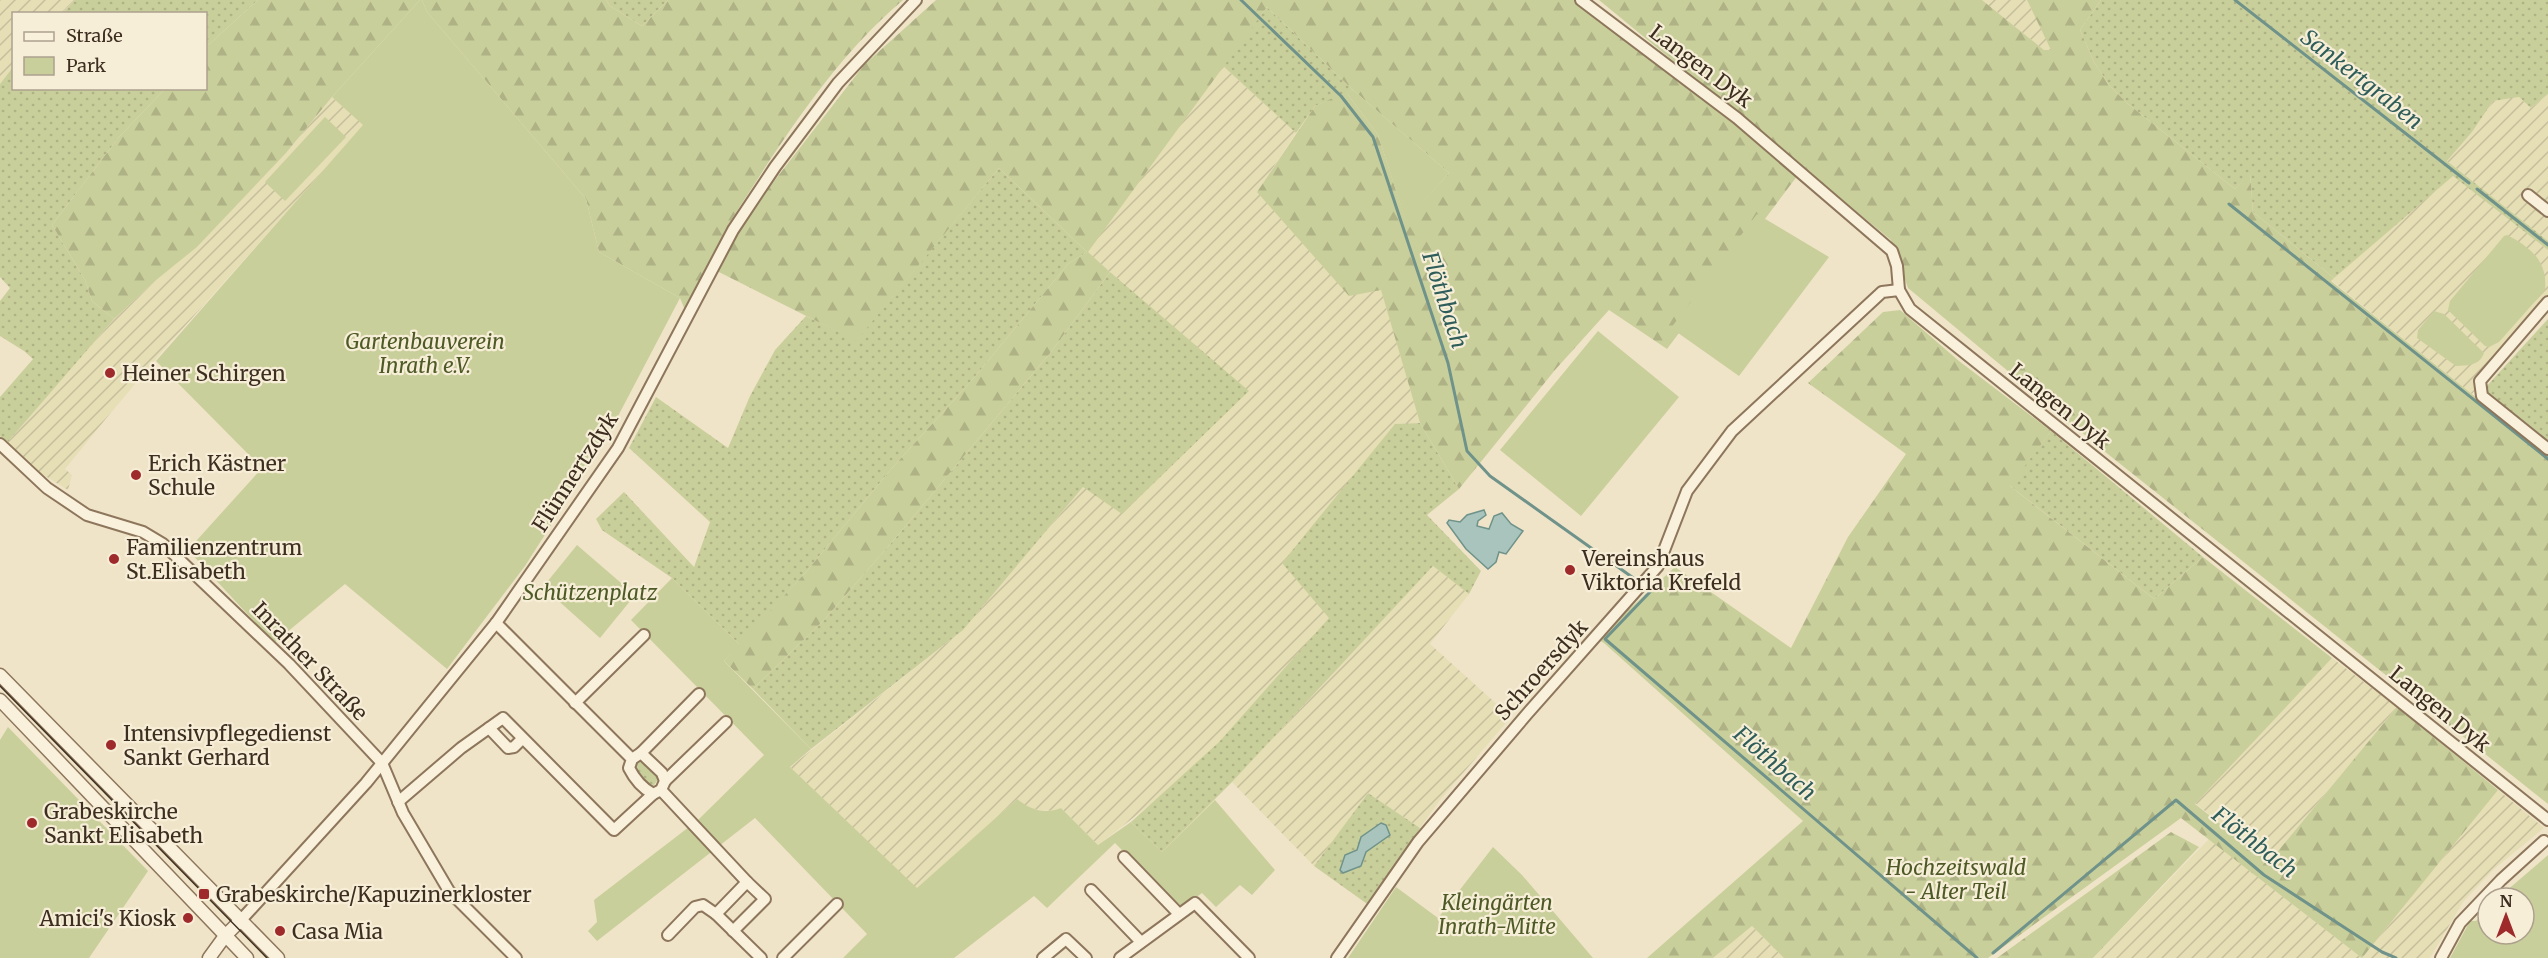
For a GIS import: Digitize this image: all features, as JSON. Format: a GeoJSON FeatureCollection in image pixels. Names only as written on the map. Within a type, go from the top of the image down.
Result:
{"type":"FeatureCollection","features":[{"type":"Feature","properties":{"kind":"street","name":"Flünnertzdyk"},"geometry":{"type":"LineString","coordinates":[[209,958],[225,936],[307,849],[382,763],[496,623],[618,448],[733,230],[775,167],[838,83],[916,0]]}},
{"type":"Feature","properties":{"kind":"street","name":"Langen Dyk"},"geometry":{"type":"LineString","coordinates":[[1581,0],[1737,118],[1892,251],[1897,266],[1899,290],[1910,309],[2548,820]]}},
{"type":"Feature","properties":{"kind":"street"},"geometry":{"type":"LineString","coordinates":[[2528,195],[2548,211]]}},
{"type":"Feature","properties":{"kind":"street","name":"Schroersdyk"},"geometry":{"type":"LineString","coordinates":[[1337,958],[1418,842],[1658,566],[1687,491],[1732,431],[1882,292],[1899,290]]}},
{"type":"Feature","properties":{"kind":"street"},"geometry":{"type":"LineString","coordinates":[[2548,302],[2480,381],[2482,396],[2548,449]]}},
{"type":"Feature","properties":{"kind":"street","name":"Inrather Straße"},"geometry":{"type":"LineString","coordinates":[[2,450],[47,488],[87,515],[143,532],[174,552],[289,664],[382,763],[398,802],[448,891],[516,958]]}},
{"type":"Feature","properties":{"kind":"street"},"geometry":{"type":"LineString","coordinates":[[496,623],[575,703],[636,756],[662,773],[660,788]]}},
{"type":"Feature","properties":{"kind":"street"},"geometry":{"type":"LineString","coordinates":[[575,703],[644,635]]}},
{"type":"Feature","properties":{"kind":"street"},"geometry":{"type":"LineString","coordinates":[[0,675],[278,958]]}},
{"type":"Feature","properties":{"kind":"street"},"geometry":{"type":"LineString","coordinates":[[660,788],[644,789],[629,768],[636,756],[699,694]]}},
{"type":"Feature","properties":{"kind":"street"},"geometry":{"type":"LineString","coordinates":[[0,700],[248,958]]}},
{"type":"Feature","properties":{"kind":"street"},"geometry":{"type":"LineString","coordinates":[[398,802],[461,748],[502,718],[614,830],[726,722]]}},
{"type":"Feature","properties":{"kind":"street"},"geometry":{"type":"LineString","coordinates":[[489,728],[508,748],[514,747],[522,739]]}},
{"type":"Feature","properties":{"kind":"street"},"geometry":{"type":"LineString","coordinates":[[660,788],[765,899],[733,931]]}},
{"type":"Feature","properties":{"kind":"street"},"geometry":{"type":"LineString","coordinates":[[2441,958],[2460,923],[2501,880],[2544,841]]}},
{"type":"Feature","properties":{"kind":"street"},"geometry":{"type":"LineString","coordinates":[[1124,857],[1178,913]]}},
{"type":"Feature","properties":{"kind":"street"},"geometry":{"type":"LineString","coordinates":[[716,914],[747,882]]}},
{"type":"Feature","properties":{"kind":"street"},"geometry":{"type":"LineString","coordinates":[[1091,890],[1141,942]]}},
{"type":"Feature","properties":{"kind":"street"},"geometry":{"type":"LineString","coordinates":[[1120,958],[1178,913],[1195,903],[1249,958]]}},
{"type":"Feature","properties":{"kind":"street"},"geometry":{"type":"LineString","coordinates":[[783,958],[837,904]]}},
{"type":"Feature","properties":{"kind":"street"},"geometry":{"type":"LineString","coordinates":[[668,935],[695,908],[703,905],[716,914],[761,958]]}},
{"type":"Feature","properties":{"kind":"street"},"geometry":{"type":"LineString","coordinates":[[1049,956],[1066,939],[1086,958]]}},
{"type":"Feature","properties":{"kind":"shaded area"},"geometry":{"type":"Polygon","coordinates":[[[0,0],[75,0],[63,12],[12,12],[12,68],[0,84],[0,0]]]}},
{"type":"Feature","properties":{"kind":"shaded area"},"geometry":{"type":"Polygon","coordinates":[[[1982,0],[2027,0],[2052,51],[2044,50],[1982,0]]]}},
{"type":"Feature","properties":{"kind":"shaded area"},"geometry":{"type":"Polygon","coordinates":[[[1222,65],[1296,133],[1257,192],[1381,289],[1420,423],[1395,424],[1330,618],[1219,742],[1159,798],[1098,845],[1061,808],[1054,811],[1029,809],[1016,800],[917,889],[790,767],[963,630],[1083,487],[1248,392],[1087,252],[1222,65]]]}},
{"type":"Feature","properties":{"kind":"shaded area"},"geometry":{"type":"Polygon","coordinates":[[[2548,94],[2548,241],[2447,161],[2472,132],[2493,101],[2519,97],[2531,108],[2548,94]]]}},
{"type":"Feature","properties":{"kind":"shaded area"},"geometry":{"type":"Polygon","coordinates":[[[332,97],[364,125],[161,353],[65,469],[72,475],[68,490],[34,469],[7,443],[114,319],[155,281],[197,247],[286,153],[332,97]]]}},
{"type":"Feature","properties":{"kind":"shaded area"},"geometry":{"type":"Polygon","coordinates":[[[2453,175],[2548,250],[2548,296],[2479,375],[2476,389],[2472,394],[2331,280],[2453,175]]]}},
{"type":"Feature","properties":{"kind":"shaded area"},"geometry":{"type":"Polygon","coordinates":[[[1433,566],[1469,594],[1430,644],[1511,717],[1440,800],[1420,828],[1368,793],[1314,866],[1232,782],[1433,566]]]}},
{"type":"Feature","properties":{"kind":"shaded area"},"geometry":{"type":"Polygon","coordinates":[[[2332,658],[2397,707],[2269,862],[2195,803],[2332,658]]]}},
{"type":"Feature","properties":{"kind":"shaded area"},"geometry":{"type":"Polygon","coordinates":[[[2498,790],[2544,828],[2476,886],[2463,902],[2430,958],[2362,958],[2498,790]]]}},
{"type":"Feature","properties":{"kind":"shaded area"},"geometry":{"type":"Polygon","coordinates":[[[2209,839],[2362,958],[2093,958],[2209,839]]]}},
{"type":"Feature","properties":{"kind":"shaded area"},"geometry":{"type":"Polygon","coordinates":[[[1752,926],[1784,958],[1713,958],[1752,926]]]}},
{"type":"Feature","properties":{"kind":"green space"},"geometry":{"type":"Polygon","coordinates":[[[75,0],[258,0],[207,46],[207,12],[64,12],[75,0]]]}},
{"type":"Feature","properties":{"kind":"green space"},"geometry":{"type":"Polygon","coordinates":[[[258,0],[420,0],[332,97],[286,153],[197,247],[155,281],[114,319],[92,301],[85,280],[52,225],[119,137],[164,90],[207,90],[207,46],[258,0]]]}},
{"type":"Feature","properties":{"kind":"green space","name":"Gartenbauverein Inrath e.V."},"geometry":{"type":"Polygon","coordinates":[[[420,0],[427,12],[586,199],[599,252],[680,298],[606,439],[525,566],[447,669],[345,584],[274,643],[188,550],[262,468],[156,361],[363,125],[332,97],[420,0]]]}},
{"type":"Feature","properties":{"kind":"green space"},"geometry":{"type":"Polygon","coordinates":[[[422,0],[606,0],[610,6],[642,26],[668,0],[903,0],[852,50],[807,106],[728,225],[733,230],[685,310],[680,298],[599,252],[586,199],[427,12],[422,0]]]}},
{"type":"Feature","properties":{"kind":"green space"},"geometry":{"type":"Polygon","coordinates":[[[606,0],[668,0],[642,26],[610,6],[606,0]]]}},
{"type":"Feature","properties":{"kind":"green space"},"geometry":{"type":"Polygon","coordinates":[[[936,0],[1580,0],[1798,175],[1667,349],[1609,310],[1555,370],[1459,489],[1420,423],[1381,290],[1349,296],[1257,192],[1315,106],[1346,92],[1378,135],[1406,221],[1449,173],[1353,90],[1267,7],[1088,252],[1110,272],[1051,352],[824,620],[753,689],[724,661],[806,572],[892,468],[973,379],[1068,264],[1087,252],[999,168],[856,341],[713,269],[734,233],[864,65],[936,0]]]}},
{"type":"Feature","properties":{"kind":"green space"},"geometry":{"type":"Polygon","coordinates":[[[1599,0],[1982,0],[2044,50],[2051,50],[2027,0],[2101,0],[2080,30],[2094,62],[2109,85],[2127,103],[2235,189],[2250,173],[2253,212],[2334,278],[2331,281],[2548,455],[2548,804],[2109,455],[1908,288],[1891,240],[1599,0]]]}},
{"type":"Feature","properties":{"kind":"green space"},"geometry":{"type":"Polygon","coordinates":[[[2101,0],[2548,0],[2548,94],[2531,108],[2519,97],[2493,101],[2472,132],[2447,161],[2548,241],[2548,250],[2453,176],[2334,278],[2253,212],[2250,174],[2235,189],[2127,103],[2109,85],[2094,62],[2080,30],[2101,0]]]}},
{"type":"Feature","properties":{"kind":"green space"},"geometry":{"type":"Polygon","coordinates":[[[1267,7],[1353,90],[1315,106],[1296,133],[1222,65],[1267,7]]]}},
{"type":"Feature","properties":{"kind":"green space"},"geometry":{"type":"Polygon","coordinates":[[[12,68],[12,90],[164,90],[119,137],[52,225],[85,280],[92,301],[114,319],[7,443],[0,436],[0,397],[33,359],[0,336],[0,301],[10,288],[0,277],[0,84],[12,68]]]}},
{"type":"Feature","properties":{"kind":"green space"},"geometry":{"type":"Polygon","coordinates":[[[1353,90],[1449,173],[1406,222],[1378,135],[1346,92],[1353,90]]]}},
{"type":"Feature","properties":{"kind":"green space"},"geometry":{"type":"Polygon","coordinates":[[[325,117],[346,137],[285,201],[265,182],[325,117]]]}},
{"type":"Feature","properties":{"kind":"green space"},"geometry":{"type":"Polygon","coordinates":[[[999,168],[1087,252],[1068,264],[973,379],[892,468],[806,572],[740,645],[672,578],[602,530],[596,519],[624,492],[694,567],[710,522],[629,448],[656,397],[728,448],[750,396],[775,350],[806,316],[856,340],[999,168]]]}},
{"type":"Feature","properties":{"kind":"green space"},"geometry":{"type":"Polygon","coordinates":[[[1757,214],[1829,257],[1739,376],[1671,328],[1757,214]]]}},
{"type":"Feature","properties":{"kind":"green space"},"geometry":{"type":"Polygon","coordinates":[[[2507,235],[2536,256],[2544,271],[2545,290],[2499,342],[2489,347],[2485,346],[2448,310],[2450,301],[2507,235]]]}},
{"type":"Feature","properties":{"kind":"green space"},"geometry":{"type":"Polygon","coordinates":[[[1110,272],[1249,391],[1122,514],[1083,487],[963,630],[811,749],[753,689],[824,620],[898,535],[1051,352],[1110,272]]]}},
{"type":"Feature","properties":{"kind":"green space","name":"Hochzeitswald - Alter Teil"},"geometry":{"type":"Polygon","coordinates":[[[1900,310],[1959,361],[2051,431],[2010,486],[2154,599],[2203,557],[2332,658],[2195,804],[2269,862],[2397,707],[2498,790],[2362,958],[2181,818],[1988,958],[1784,958],[1752,926],[1713,958],[1647,958],[1803,821],[1597,639],[1675,567],[1791,648],[1848,537],[1906,454],[1808,383],[1883,312],[1900,310]]]}},
{"type":"Feature","properties":{"kind":"green space"},"geometry":{"type":"Polygon","coordinates":[[[2434,311],[2444,314],[2484,353],[2479,360],[2473,364],[2456,366],[2417,338],[2418,330],[2434,311]]]}},
{"type":"Feature","properties":{"kind":"green space"},"geometry":{"type":"Polygon","coordinates":[[[2548,319],[2548,443],[2490,397],[2485,388],[2548,319]]]}},
{"type":"Feature","properties":{"kind":"green space"},"geometry":{"type":"Polygon","coordinates":[[[1598,331],[1679,397],[1581,516],[1500,450],[1598,331]]]}},
{"type":"Feature","properties":{"kind":"green space"},"geometry":{"type":"Polygon","coordinates":[[[1420,423],[1459,489],[1427,515],[1481,571],[1469,594],[1433,566],[1232,782],[1162,852],[1131,822],[1219,742],[1329,618],[1282,563],[1395,424],[1420,423]]]}},
{"type":"Feature","properties":{"kind":"green space"},"geometry":{"type":"Polygon","coordinates":[[[2051,431],[2203,557],[2154,599],[2009,485],[2051,431]]]}},
{"type":"Feature","properties":{"kind":"green space","name":"Schützenplatz"},"geometry":{"type":"Polygon","coordinates":[[[577,545],[635,595],[600,638],[543,587],[577,545]]]}},
{"type":"Feature","properties":{"kind":"green space"},"geometry":{"type":"Polygon","coordinates":[[[672,578],[740,645],[724,661],[811,749],[790,767],[917,888],[1017,799],[1038,810],[1049,811],[1061,808],[1098,845],[1131,822],[1162,852],[1215,800],[1275,870],[1252,895],[1240,885],[1216,907],[1202,893],[1180,909],[1115,843],[1047,908],[1034,896],[954,958],[843,958],[867,934],[755,818],[597,941],[588,931],[597,922],[594,900],[698,820],[764,755],[631,620],[672,578]]]}},
{"type":"Feature","properties":{"kind":"green space"},"geometry":{"type":"Polygon","coordinates":[[[8,727],[148,871],[89,958],[0,958],[0,740],[8,727]]]}},
{"type":"Feature","properties":{"kind":"green space"},"geometry":{"type":"Polygon","coordinates":[[[639,760],[646,762],[659,778],[652,788],[645,787],[633,765],[639,760]]]}},
{"type":"Feature","properties":{"kind":"green space"},"geometry":{"type":"Polygon","coordinates":[[[1368,793],[1420,828],[1370,906],[1314,866],[1368,793]]]}},
{"type":"Feature","properties":{"kind":"green space"},"geometry":{"type":"Polygon","coordinates":[[[2171,832],[2199,847],[2093,958],[1997,958],[2171,832]]]}},
{"type":"Feature","properties":{"kind":"green space","name":"Kleingärten Inrath-Mitte"},"geometry":{"type":"Polygon","coordinates":[[[1493,847],[1522,875],[1593,958],[1348,958],[1396,887],[1438,918],[1493,847]]]}},
{"type":"Feature","properties":{"kind":"green space"},"geometry":{"type":"Polygon","coordinates":[[[2548,855],[2548,958],[2450,958],[2470,921],[2476,921],[2476,946],[2536,946],[2536,886],[2512,886],[2548,855]]]}},
{"type":"Feature","properties":{"kind":"water"},"geometry":{"type":"Polygon","coordinates":[[[1484,510],[1486,515],[1478,521],[1477,526],[1489,529],[1494,516],[1502,513],[1511,524],[1523,531],[1506,554],[1499,552],[1496,562],[1488,569],[1466,549],[1447,523],[1449,520],[1460,522],[1467,515],[1484,510]]]}},
{"type":"Feature","properties":{"kind":"water"},"geometry":{"type":"Polygon","coordinates":[[[1381,823],[1386,825],[1390,835],[1366,852],[1361,866],[1343,873],[1340,870],[1345,855],[1357,850],[1361,837],[1381,823]]]}},
{"type":"Feature","properties":{"kind":"waterway","name":"Flöthbach"},"geometry":{"type":"LineString","coordinates":[[1241,0],[1341,96],[1373,137],[1448,363],[1467,451],[1490,476],[1639,582]]}},
{"type":"Feature","properties":{"kind":"waterway","name":"Sankertgraben"},"geometry":{"type":"LineString","coordinates":[[2235,0],[2469,183]]}},
{"type":"Feature","properties":{"kind":"waterway","name":"Sankertgraben"},"geometry":{"type":"LineString","coordinates":[[2477,189],[2548,245]]}},
{"type":"Feature","properties":{"kind":"waterway"},"geometry":{"type":"LineString","coordinates":[[2229,204],[2548,459]]}},
{"type":"Feature","properties":{"kind":"waterway","name":"Flöthbach"},"geometry":{"type":"LineString","coordinates":[[1645,588],[1650,592],[1605,639],[1977,958]]}},
{"type":"Feature","properties":{"kind":"waterway","name":"Flöthbach"},"geometry":{"type":"LineString","coordinates":[[1993,953],[2176,800],[2264,875],[2382,952],[2396,958]]}},
{"type":"Feature","properties":{"kind":"tram line"},"geometry":{"type":"LineString","coordinates":[[0,686],[267,958]]}},
{"type":"Feature","properties":{"kind":"place","name":"Heiner Schirgen"},"geometry":{"type":"Point","coordinates":[110,373]}},
{"type":"Feature","properties":{"kind":"place","name":"Erich Kästner Schule"},"geometry":{"type":"Point","coordinates":[136,475]}},
{"type":"Feature","properties":{"kind":"place","name":"Familienzentrum St.Elisabeth"},"geometry":{"type":"Point","coordinates":[114,559]}},
{"type":"Feature","properties":{"kind":"place","name":"Vereinshaus Viktoria Krefeld"},"geometry":{"type":"Point","coordinates":[1570,570]}},
{"type":"Feature","properties":{"kind":"place","name":"Intensivpflegedienst Sankt Gerhard"},"geometry":{"type":"Point","coordinates":[111,745]}},
{"type":"Feature","properties":{"kind":"place","name":"Grabeskirche Sankt Elisabeth"},"geometry":{"type":"Point","coordinates":[32,823]}},
{"type":"Feature","properties":{"kind":"place","name":"Grabeskirche/Kapuzinerkloster"},"geometry":{"type":"Point","coordinates":[204,894]}},
{"type":"Feature","properties":{"kind":"place","name":"Amici's Kiosk"},"geometry":{"type":"Point","coordinates":[188,918]}},
{"type":"Feature","properties":{"kind":"place","name":"Casa Mia"},"geometry":{"type":"Point","coordinates":[280,931]}}]}
